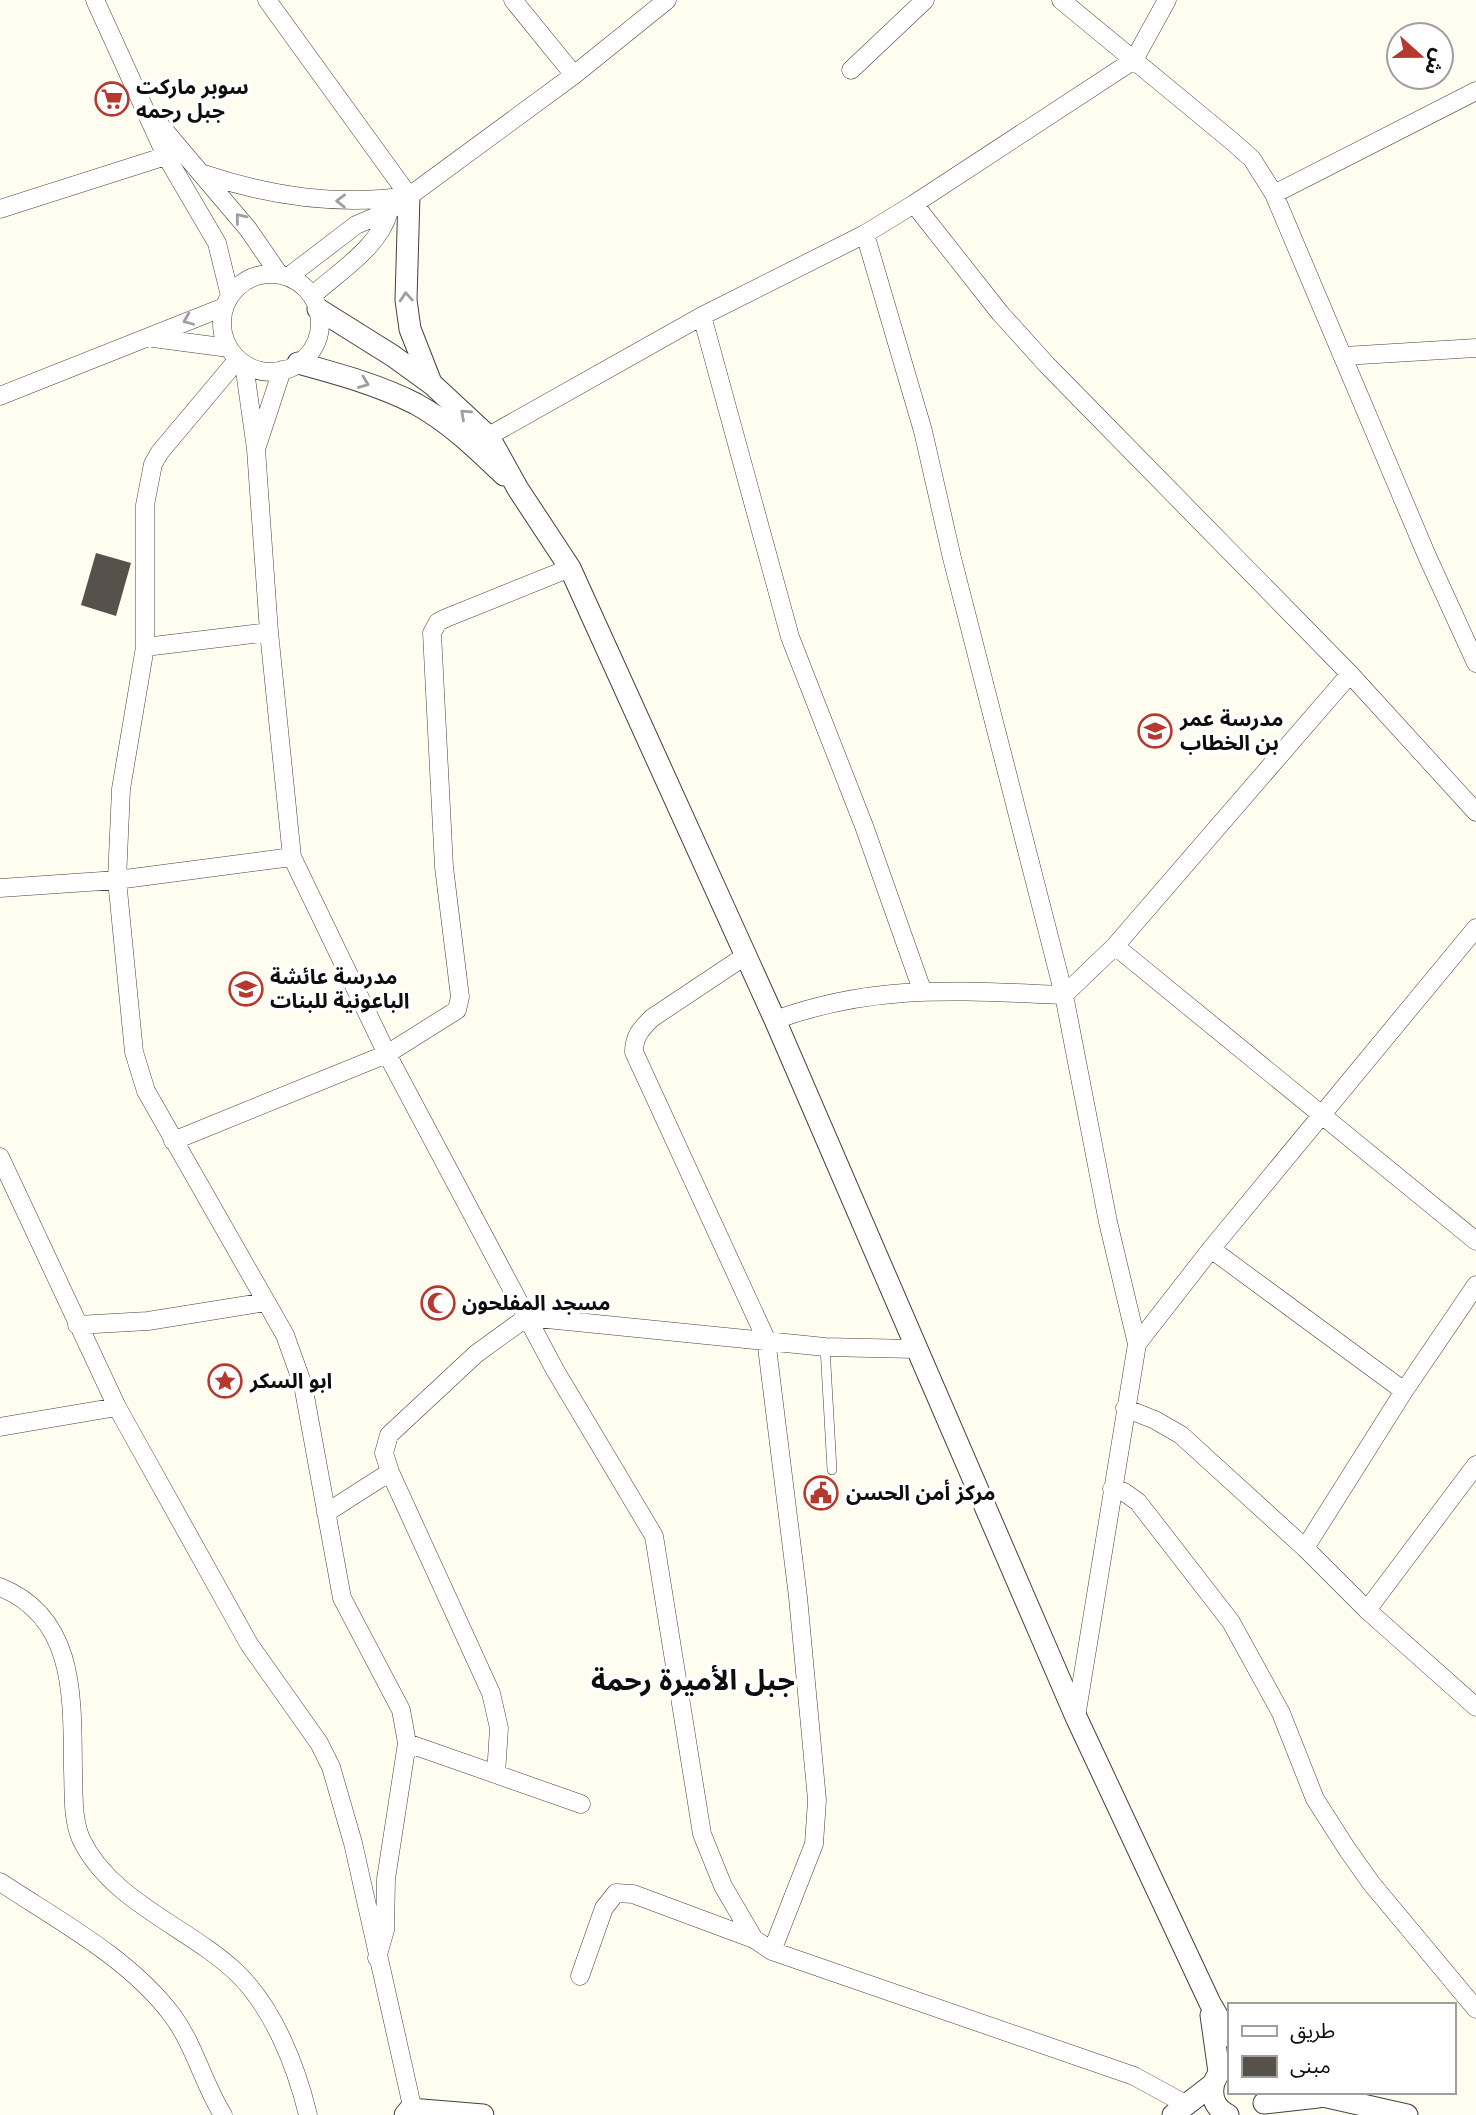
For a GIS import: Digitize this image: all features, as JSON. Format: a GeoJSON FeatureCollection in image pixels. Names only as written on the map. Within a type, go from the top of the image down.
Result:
{"type":"FeatureCollection","features":[{"type":"Feature","properties":{"kind":"street"},"geometry":{"type":"LineString","coordinates":[[95,0],[166,156],[217,243],[227,301],[222,321],[237,357],[256,449],[269,632],[292,857],[387,1054],[555,1370],[654,1536],[702,1834],[723,1886],[754,1939]]}},
{"type":"Feature","properties":{"kind":"street"},"geometry":{"type":"LineString","coordinates":[[267,0],[409,196],[406,300],[419,358],[433,385],[518,489],[570,568],[775,1020],[914,1349],[1076,1717],[1210,2003],[1228,2034]]}},
{"type":"Feature","properties":{"kind":"street"},"geometry":{"type":"LineString","coordinates":[[513,0],[574,75]]}},
{"type":"Feature","properties":{"kind":"street"},"geometry":{"type":"LineString","coordinates":[[0,396],[153,338],[227,301],[251,278],[284,275],[356,225],[389,211],[574,75],[667,0]]}},
{"type":"Feature","properties":{"kind":"street"},"geometry":{"type":"LineString","coordinates":[[851,70],[925,0]]}},
{"type":"Feature","properties":{"kind":"street"},"geometry":{"type":"LineString","coordinates":[[1061,0],[1252,159],[1275,194],[1427,556],[1476,663]]}},
{"type":"Feature","properties":{"kind":"street"},"geometry":{"type":"LineString","coordinates":[[481,441],[702,316],[865,234],[914,204],[1134,60],[1167,0]]}},
{"type":"Feature","properties":{"kind":"street"},"geometry":{"type":"LineString","coordinates":[[1275,194],[1476,91]]}},
{"type":"Feature","properties":{"kind":"street"},"geometry":{"type":"LineString","coordinates":[[143,107],[204,174],[284,275],[302,285],[315,303],[433,385]]}},
{"type":"Feature","properties":{"kind":"street"},"geometry":{"type":"LineString","coordinates":[[0,209],[166,156]]}},
{"type":"Feature","properties":{"kind":"street"},"geometry":{"type":"LineString","coordinates":[[204,174],[271,194],[305,199],[375,201],[409,196]]}},
{"type":"Feature","properties":{"kind":"street"},"geometry":{"type":"LineString","coordinates":[[914,204],[1000,313],[1047,365],[1350,674],[1476,812]]}},
{"type":"Feature","properties":{"kind":"street"},"geometry":{"type":"LineString","coordinates":[[256,449],[290,367],[317,339],[315,303],[373,240],[386,222],[389,211]]}},
{"type":"Feature","properties":{"kind":"street"},"geometry":{"type":"LineString","coordinates":[[865,234],[923,431],[952,558],[1063,995],[1108,1222],[1137,1344],[1076,1717]]}},
{"type":"Feature","properties":{"kind":"street"},"geometry":{"type":"LineString","coordinates":[[702,316],[790,637],[864,826],[922,990]]}},
{"type":"Feature","properties":{"kind":"street"},"geometry":{"type":"LineString","coordinates":[[153,338],[237,357],[269,372],[290,367],[355,379],[416,404],[481,441]]}},
{"type":"Feature","properties":{"kind":"street"},"geometry":{"type":"LineString","coordinates":[[1344,356],[1476,348]]}},
{"type":"Feature","properties":{"kind":"street"},"geometry":{"type":"LineString","coordinates":[[237,357],[205,400],[174,432],[153,464],[143,538],[145,647],[121,789],[117,880],[134,1052],[146,1091],[285,1335],[303,1385],[342,1598],[401,1710],[407,1743],[386,1879],[385,1930],[377,1958]]}},
{"type":"Feature","properties":{"kind":"street"},"geometry":{"type":"LineString","coordinates":[[173,1141],[387,1054],[448,1018],[460,1004],[444,867],[432,641],[434,627],[446,618],[570,568]]}},
{"type":"Feature","properties":{"kind":"street"},"geometry":{"type":"LineString","coordinates":[[145,647],[269,632]]}},
{"type":"Feature","properties":{"kind":"street"},"geometry":{"type":"LineString","coordinates":[[775,1020],[831,1002],[922,990],[1063,995],[1115,946],[1350,674]]}},
{"type":"Feature","properties":{"kind":"street"},"geometry":{"type":"LineString","coordinates":[[0,888],[117,880],[292,857]]}},
{"type":"Feature","properties":{"kind":"street"},"geometry":{"type":"LineString","coordinates":[[1137,1344],[1320,1115],[1476,928]]}},
{"type":"Feature","properties":{"kind":"street"},"geometry":{"type":"LineString","coordinates":[[1115,946],[1476,1241]]}},
{"type":"Feature","properties":{"kind":"street"},"geometry":{"type":"LineString","coordinates":[[745,956],[652,1018],[640,1030],[634,1042],[634,1052],[766,1339],[799,1597],[817,1800],[814,1844],[772,1951]]}},
{"type":"Feature","properties":{"kind":"street"},"geometry":{"type":"LineString","coordinates":[[0,1157],[117,1407],[249,1644],[319,1743],[331,1767],[353,1843],[377,1958],[419,2113],[483,2115]]}},
{"type":"Feature","properties":{"kind":"street"},"geometry":{"type":"LineString","coordinates":[[1211,1249],[1404,1391]]}},
{"type":"Feature","properties":{"kind":"street"},"geometry":{"type":"LineString","coordinates":[[1304,1548],[1404,1391],[1476,1285]]}},
{"type":"Feature","properties":{"kind":"street"},"geometry":{"type":"LineString","coordinates":[[77,1325],[148,1321],[266,1302]]}},
{"type":"Feature","properties":{"kind":"street"},"geometry":{"type":"LineString","coordinates":[[496,1774],[499,1728],[491,1693],[390,1472],[384,1453],[388,1435],[476,1354],[527,1317],[825,1347],[914,1349]]}},
{"type":"Feature","properties":{"kind":"street"},"geometry":{"type":"LineString","coordinates":[[0,1427],[117,1407]]}},
{"type":"Feature","properties":{"kind":"street"},"geometry":{"type":"LineString","coordinates":[[1125,1408],[1155,1420],[1181,1435],[1367,1610],[1476,1707]]}},
{"type":"Feature","properties":{"kind":"street"},"geometry":{"type":"LineString","coordinates":[[1367,1610],[1476,1465]]}},
{"type":"Feature","properties":{"kind":"street"},"geometry":{"type":"LineString","coordinates":[[326,1513],[390,1472]]}},
{"type":"Feature","properties":{"kind":"street"},"geometry":{"type":"LineString","coordinates":[[1112,1489],[1124,1492],[1138,1502],[1212,1594],[1231,1622],[1281,1713],[1315,1799],[1371,1883],[1476,2009]]}},
{"type":"Feature","properties":{"kind":"street"},"geometry":{"type":"LineString","coordinates":[[0,1587],[40,1612],[55,1631],[62,1647],[68,1670],[74,1807],[80,1836],[89,1853],[102,1870],[132,1895],[237,1974],[282,2040],[299,2080],[308,2115]]}},
{"type":"Feature","properties":{"kind":"street"},"geometry":{"type":"LineString","coordinates":[[407,1743],[581,1804]]}},
{"type":"Feature","properties":{"kind":"street"},"geometry":{"type":"LineString","coordinates":[[0,1882],[105,1952],[151,1990],[173,2017],[194,2050],[223,2115]]}},
{"type":"Feature","properties":{"kind":"street"},"geometry":{"type":"LineString","coordinates":[[580,1976],[604,1908],[616,1893],[633,1894],[754,1939],[772,1951],[1134,2076],[1163,2089],[1180,2110],[1220,2073]]}},
{"type":"Feature","properties":{"kind":"street"},"geometry":{"type":"LineString","coordinates":[[1210,2003],[1220,2073],[1214,2099],[1228,2115]]}},
{"type":"Feature","properties":{"kind":"street"},"geometry":{"type":"LineString","coordinates":[[1260,2103],[1311,2095],[1407,2115]]}},
{"type":"Feature","properties":{"kind":"lane"},"geometry":{"type":"LineString","coordinates":[[825,1347],[832,1469]]}},
{"type":"Feature","properties":{"kind":"building"},"geometry":{"type":"Polygon","coordinates":[[[96,553],[131,563],[116,616],[81,605],[96,553]]]}},
{"type":"Feature","properties":{"kind":"place","name":"سوبر ماركت جبل رحمه"},"geometry":{"type":"Point","coordinates":[112,99]}},
{"type":"Feature","properties":{"kind":"place","name":"مدرسة عمر بن الخطاب"},"geometry":{"type":"Point","coordinates":[1155,731]}},
{"type":"Feature","properties":{"kind":"place","name":"مدرسة عائشة الباعونية للبنات"},"geometry":{"type":"Point","coordinates":[246,989]}},
{"type":"Feature","properties":{"kind":"place","name":"مسجد المفلحون"},"geometry":{"type":"Point","coordinates":[438,1303]}},
{"type":"Feature","properties":{"kind":"place","name":"ابو السكر"},"geometry":{"type":"Point","coordinates":[225,1381]}},
{"type":"Feature","properties":{"kind":"place","name":"مركز أمن الحسن"},"geometry":{"type":"Point","coordinates":[821,1493]}},
{"type":"Feature","properties":{"kind":"district","name":"جبل الأميرة رحمة"},"geometry":{"type":"Point","coordinates":[693,1680]}}]}
